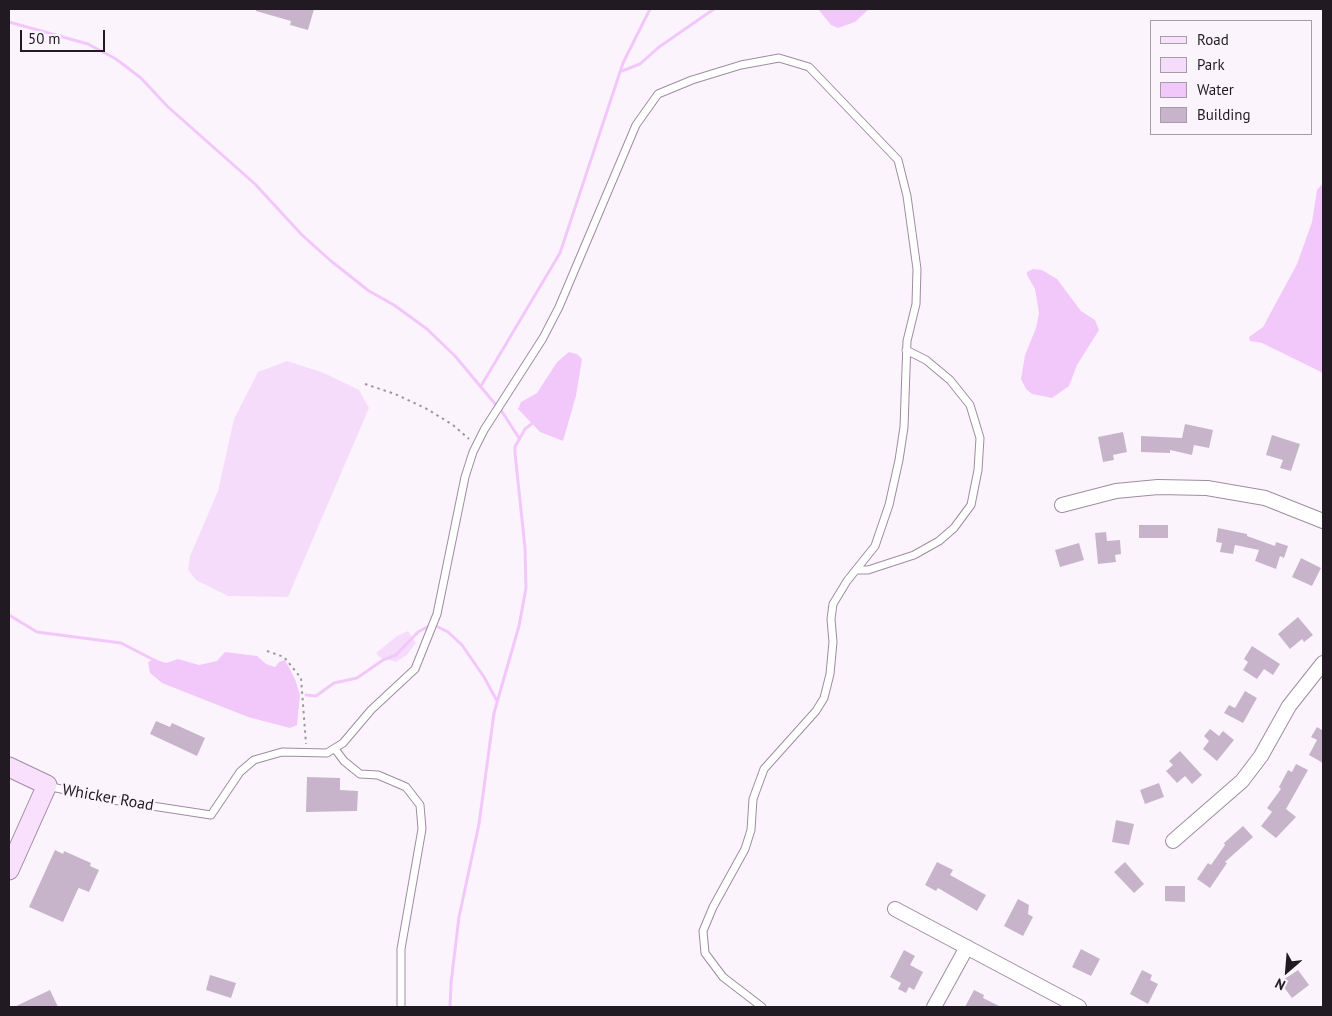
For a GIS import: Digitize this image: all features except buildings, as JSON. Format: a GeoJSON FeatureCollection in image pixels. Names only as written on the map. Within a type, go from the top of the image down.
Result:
{"type":"FeatureCollection","features":[{"type":"Feature","properties":{"kind":"street"},"geometry":{"type":"LineString","coordinates":[[1062,504],[1116,491],[1158,487],[1207,488],[1265,498],[1323,521]]}},
{"type":"Feature","properties":{"kind":"street"},"geometry":{"type":"LineString","coordinates":[[1173,841],[1242,781],[1261,756],[1289,706],[1323,663]]}},
{"type":"Feature","properties":{"kind":"street","name":"Whicker Road"},"geometry":{"type":"LineString","coordinates":[[9,767],[47,786]]}},
{"type":"Feature","properties":{"kind":"street"},"geometry":{"type":"LineString","coordinates":[[9,870],[47,786]]}},
{"type":"Feature","properties":{"kind":"street"},"geometry":{"type":"LineString","coordinates":[[895,909],[1079,1007]]}},
{"type":"Feature","properties":{"kind":"street"},"geometry":{"type":"LineString","coordinates":[[934,1007],[966,947]]}},
{"type":"Feature","properties":{"kind":"lane"},"geometry":{"type":"LineString","coordinates":[[305,752],[327,753],[343,743],[367,715],[415,668],[437,614],[465,477],[476,446],[543,338],[559,307],[636,125],[658,94],[692,80],[741,65],[780,58],[809,67],[898,160],[908,196],[917,268],[916,304],[906,350],[904,427],[899,460],[889,505],[876,546],[847,581],[833,604],[830,619],[833,642],[830,674],[824,698],[816,711],[764,768],[753,799],[751,830],[745,849],[712,907],[703,931],[705,953],[723,977],[762,1007]]}},
{"type":"Feature","properties":{"kind":"lane"},"geometry":{"type":"LineString","coordinates":[[856,570],[868,570],[914,554],[939,541],[954,528],[970,505],[978,470],[980,438],[970,405],[950,380],[926,360],[906,350]]}},
{"type":"Feature","properties":{"kind":"lane"},"geometry":{"type":"LineString","coordinates":[[335,749],[344,761],[360,774],[378,775],[406,787],[420,805],[422,830],[401,949],[401,1007]]}},
{"type":"Feature","properties":{"kind":"lane","name":"Whicker Road"},"geometry":{"type":"LineString","coordinates":[[47,786],[86,796],[211,815],[248,764],[268,755],[305,752]]}},
{"type":"Feature","properties":{"kind":"path"},"geometry":{"type":"LineString","coordinates":[[365,384],[395,394],[427,409],[453,425],[476,446]]}},
{"type":"Feature","properties":{"kind":"path"},"geometry":{"type":"LineString","coordinates":[[267,651],[284,657],[301,678],[305,752]]}},
{"type":"Feature","properties":{"kind":"green space"},"geometry":{"type":"Polygon","coordinates":[[[287,361],[324,373],[359,390],[369,408],[288,597],[228,596],[196,580],[188,570],[190,556],[218,491],[234,419],[258,372],[287,361]]]}},
{"type":"Feature","properties":{"kind":"green space"},"geometry":{"type":"Polygon","coordinates":[[[408,631],[416,643],[407,655],[396,662],[379,657],[376,653],[397,636],[408,631]]]}},
{"type":"Feature","properties":{"kind":"water"},"geometry":{"type":"Polygon","coordinates":[[[818,9],[869,9],[855,22],[838,28],[831,25],[818,9]]]}},
{"type":"Feature","properties":{"kind":"water"},"geometry":{"type":"Polygon","coordinates":[[[1323,183],[1323,373],[1262,343],[1250,341],[1249,337],[1263,327],[1297,264],[1312,222],[1317,190],[1323,183]]]}},
{"type":"Feature","properties":{"kind":"water"},"geometry":{"type":"Polygon","coordinates":[[[1033,269],[1042,270],[1057,279],[1081,311],[1095,320],[1099,330],[1077,365],[1069,386],[1052,398],[1032,394],[1026,389],[1021,379],[1025,355],[1036,328],[1039,313],[1035,289],[1027,275],[1027,272],[1033,269]]]}},
{"type":"Feature","properties":{"kind":"water"},"geometry":{"type":"Polygon","coordinates":[[[569,352],[577,354],[582,359],[576,396],[563,441],[540,432],[518,409],[521,402],[537,393],[557,362],[569,352]]]}},
{"type":"Feature","properties":{"kind":"water"},"geometry":{"type":"Polygon","coordinates":[[[225,652],[257,656],[266,664],[275,667],[279,662],[285,660],[295,679],[300,695],[297,725],[290,728],[248,717],[162,683],[150,673],[148,662],[154,659],[166,663],[178,659],[199,665],[217,661],[225,652]]]}},
{"type":"Feature","properties":{"kind":"waterway"},"geometry":{"type":"LineString","coordinates":[[481,386],[560,253],[623,63],[650,9]]}},
{"type":"Feature","properties":{"kind":"waterway"},"geometry":{"type":"LineString","coordinates":[[622,71],[640,64],[659,47],[714,9]]}},
{"type":"Feature","properties":{"kind":"waterway"},"geometry":{"type":"LineString","coordinates":[[9,22],[88,44],[116,59],[141,78],[167,106],[255,184],[302,235],[331,261],[369,291],[394,305],[427,329],[455,356],[496,405]]}},
{"type":"Feature","properties":{"kind":"waterway"},"geometry":{"type":"LineString","coordinates":[[501,410],[519,438]]}},
{"type":"Feature","properties":{"kind":"waterway"},"geometry":{"type":"LineString","coordinates":[[450,1007],[459,917],[479,824],[494,713],[519,626],[526,588],[525,548],[515,447],[525,429],[534,422]]}},
{"type":"Feature","properties":{"kind":"waterway"},"geometry":{"type":"LineString","coordinates":[[9,615],[37,632],[121,643],[156,661]]}},
{"type":"Feature","properties":{"kind":"waterway"},"geometry":{"type":"LineString","coordinates":[[306,695],[316,696],[334,683],[357,678],[383,660],[396,655],[418,632],[429,626]]}},
{"type":"Feature","properties":{"kind":"waterway"},"geometry":{"type":"LineString","coordinates":[[438,627],[448,632],[462,645],[484,677],[497,701]]}}]}
